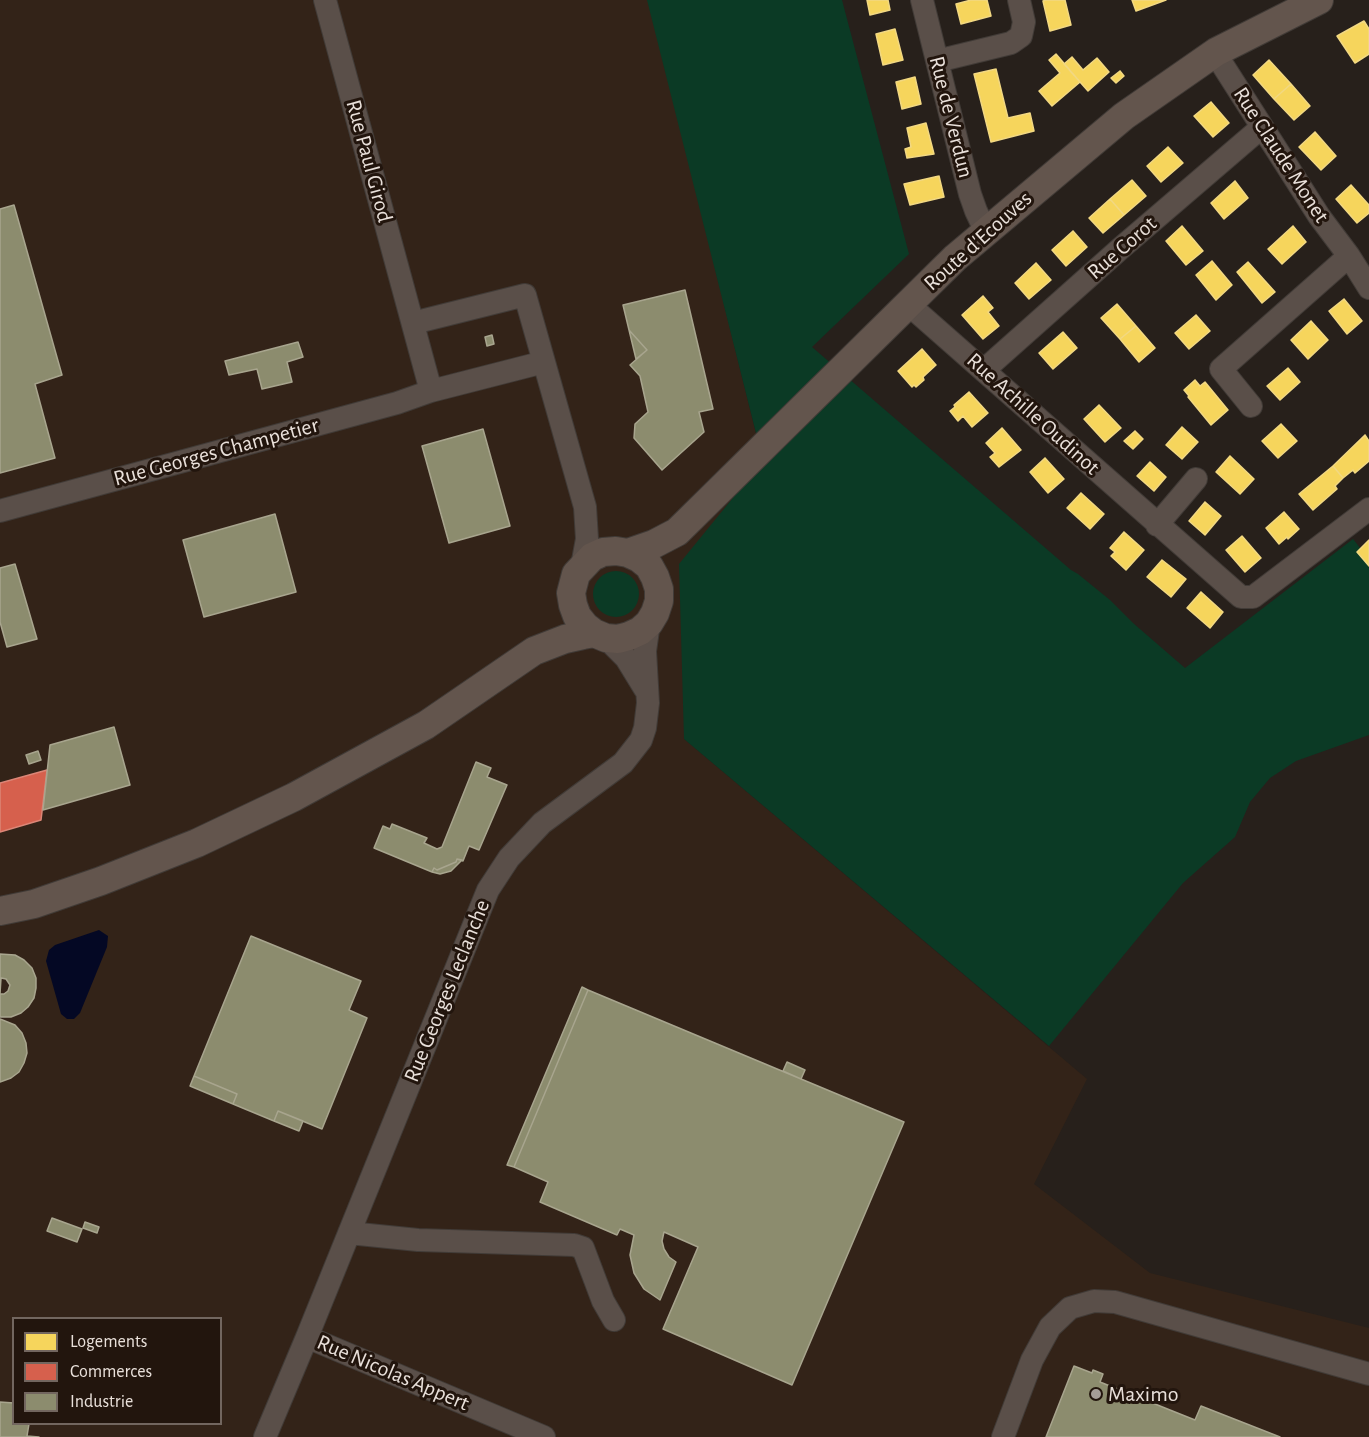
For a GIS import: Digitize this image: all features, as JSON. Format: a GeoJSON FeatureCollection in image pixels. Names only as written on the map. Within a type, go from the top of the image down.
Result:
{"type":"FeatureCollection","features":[{"type":"Feature","properties":{"kind":"main road","name":"Route d'Ecouves"},"geometry":{"type":"LineString","coordinates":[[677,532],[955,258],[1124,116],[1216,52],[1319,0]]}},
{"type":"Feature","properties":{"kind":"main road"},"geometry":{"type":"LineString","coordinates":[[534,651],[560,616],[571,593],[576,574],[592,557],[603,552],[622,552],[654,544],[677,532]]}},
{"type":"Feature","properties":{"kind":"main road"},"geometry":{"type":"LineString","coordinates":[[656,577],[663,554],[677,532]]}},
{"type":"Feature","properties":{"kind":"main road"},"geometry":{"type":"LineString","coordinates":[[0,911],[45,900],[176,852],[294,797],[426,725],[534,651],[565,639],[600,636],[618,639],[640,631],[656,613],[659,588],[656,577],[644,562],[622,552]]}},
{"type":"Feature","properties":{"kind":"main road"},"geometry":{"type":"LineString","coordinates":[[571,593],[577,616],[585,626],[600,636]]}},
{"type":"Feature","properties":{"kind":"street","name":"Rue Paul Girod"},"geometry":{"type":"LineString","coordinates":[[325,0],[413,323]]}},
{"type":"Feature","properties":{"kind":"street","name":"Rue de Verdun"},"geometry":{"type":"LineString","coordinates":[[922,0],[970,194],[986,232]]}},
{"type":"Feature","properties":{"kind":"street"},"geometry":{"type":"LineString","coordinates":[[937,61],[1011,43],[1021,36],[1024,22],[1019,0]]}},
{"type":"Feature","properties":{"kind":"street","name":"Rue Claude Monet"},"geometry":{"type":"LineString","coordinates":[[1216,52],[1319,216],[1349,256],[1369,288]]}},
{"type":"Feature","properties":{"kind":"street","name":"Rue Corot"},"geometry":{"type":"LineString","coordinates":[[984,370],[1126,255],[1262,127]]}},
{"type":"Feature","properties":{"kind":"street"},"geometry":{"type":"LineString","coordinates":[[1251,406],[1221,369],[1349,256]]}},
{"type":"Feature","properties":{"kind":"street"},"geometry":{"type":"LineString","coordinates":[[430,391],[413,323],[525,295],[585,507],[587,539],[582,566]]}},
{"type":"Feature","properties":{"kind":"street","name":"Rue Achille Oudinot"},"geometry":{"type":"LineString","coordinates":[[908,304],[984,370],[1044,416],[1157,525],[1240,597],[1253,597],[1275,589],[1369,509]]}},
{"type":"Feature","properties":{"kind":"street","name":"Rue Georges Champetier"},"geometry":{"type":"LineString","coordinates":[[0,511],[374,409],[430,391],[544,362]]}},
{"type":"Feature","properties":{"kind":"street"},"geometry":{"type":"LineString","coordinates":[[1157,525],[1196,479]]}},
{"type":"Feature","properties":{"kind":"street"},"geometry":{"type":"LineString","coordinates":[[585,507],[600,534],[622,552]]}},
{"type":"Feature","properties":{"kind":"street","name":"Rue Georges Leclanche"},"geometry":{"type":"LineString","coordinates":[[307,1337],[489,890],[509,858],[542,823],[623,763],[641,740],[648,703],[645,651],[649,623]]}},
{"type":"Feature","properties":{"kind":"street"},"geometry":{"type":"LineString","coordinates":[[600,636],[626,658],[647,693]]}},
{"type":"Feature","properties":{"kind":"street"},"geometry":{"type":"LineString","coordinates":[[349,1233],[418,1240],[574,1245],[583,1248],[603,1301],[614,1320]]}},
{"type":"Feature","properties":{"kind":"street"},"geometry":{"type":"LineString","coordinates":[[1003,1437],[1032,1360],[1050,1327],[1070,1308],[1094,1301],[1115,1302],[1369,1374]]}},
{"type":"Feature","properties":{"kind":"street","name":"Rue Nicolas Appert"},"geometry":{"type":"LineString","coordinates":[[265,1437],[307,1337],[544,1437]]}},
{"type":"Feature","properties":{"kind":"shaded area"},"geometry":{"type":"Polygon","coordinates":[[[0,0],[649,0],[763,462],[684,739],[1087,1079],[1034,1184],[1150,1273],[1369,1328],[1369,1437],[0,1437],[0,0]]]}},
{"type":"Feature","properties":{"kind":"green space"},"geometry":{"type":"Polygon","coordinates":[[[647,0],[842,0],[909,254],[812,347],[1071,570],[1110,600],[1185,668],[1353,539],[1369,559],[1369,735],[1296,761],[1270,778],[1250,802],[1235,837],[1183,883],[1049,1046],[684,739],[679,564],[763,461],[647,0]]]}},
{"type":"Feature","properties":{"kind":"green space"},"geometry":{"type":"Polygon","coordinates":[[[616,571],[632,578],[639,594],[632,610],[616,617],[600,610],[593,594],[600,578],[616,571]]]}},
{"type":"Feature","properties":{"kind":"water"},"geometry":{"type":"Polygon","coordinates":[[[99,930],[108,936],[107,947],[80,1013],[74,1019],[67,1019],[61,1014],[46,961],[49,950],[55,945],[99,930]]]}},
{"type":"Feature","properties":{"kind":"building: Logements"},"geometry":{"type":"Polygon","coordinates":[[[867,0],[888,0],[890,10],[870,15],[867,0]]]}},
{"type":"Feature","properties":{"kind":"building: Logements"},"geometry":{"type":"Polygon","coordinates":[[[971,0],[987,0],[991,16],[961,24],[956,4],[971,0]]]}},
{"type":"Feature","properties":{"kind":"building: Logements"},"geometry":{"type":"Polygon","coordinates":[[[1065,0],[1071,25],[1050,31],[1043,1],[1065,0]]]}},
{"type":"Feature","properties":{"kind":"building: Logements"},"geometry":{"type":"Polygon","coordinates":[[[1132,0],[1166,0],[1136,11],[1132,0]]]}},
{"type":"Feature","properties":{"kind":"building: Logements"},"geometry":{"type":"Polygon","coordinates":[[[1364,21],[1369,29],[1369,54],[1355,63],[1337,36],[1364,21]]]}},
{"type":"Feature","properties":{"kind":"building: Logements"},"geometry":{"type":"Polygon","coordinates":[[[895,29],[903,60],[883,65],[876,34],[895,29]]]}},
{"type":"Feature","properties":{"kind":"building: Logements"},"geometry":{"type":"Polygon","coordinates":[[[1056,54],[1080,82],[1052,106],[1039,91],[1060,73],[1049,60],[1056,54]]]}},
{"type":"Feature","properties":{"kind":"building: Logements"},"geometry":{"type":"Polygon","coordinates":[[[1072,57],[1083,70],[1097,58],[1109,72],[1088,91],[1064,64],[1072,57]]]}},
{"type":"Feature","properties":{"kind":"building: Logements"},"geometry":{"type":"Polygon","coordinates":[[[1269,60],[1291,84],[1274,99],[1253,75],[1269,60]]]}},
{"type":"Feature","properties":{"kind":"building: Logements"},"geometry":{"type":"Polygon","coordinates":[[[996,69],[1008,118],[1030,113],[1034,131],[991,142],[974,74],[996,69]]]}},
{"type":"Feature","properties":{"kind":"building: Logements"},"geometry":{"type":"Polygon","coordinates":[[[1120,71],[1124,76],[1116,83],[1111,78],[1120,71]]]}},
{"type":"Feature","properties":{"kind":"building: Logements"},"geometry":{"type":"Polygon","coordinates":[[[915,77],[921,104],[902,109],[896,82],[915,77]]]}},
{"type":"Feature","properties":{"kind":"building: Logements"},"geometry":{"type":"Polygon","coordinates":[[[1291,84],[1310,106],[1294,120],[1274,99],[1291,84]]]}},
{"type":"Feature","properties":{"kind":"building: Logements"},"geometry":{"type":"Polygon","coordinates":[[[1211,102],[1229,123],[1213,137],[1194,116],[1211,102]]]}},
{"type":"Feature","properties":{"kind":"building: Logements"},"geometry":{"type":"Polygon","coordinates":[[[926,123],[934,154],[907,158],[905,149],[911,147],[907,128],[926,123]]]}},
{"type":"Feature","properties":{"kind":"building: Logements"},"geometry":{"type":"Polygon","coordinates":[[[1315,132],[1336,156],[1321,170],[1299,147],[1315,132]]]}},
{"type":"Feature","properties":{"kind":"building: Logements"},"geometry":{"type":"Polygon","coordinates":[[[1168,147],[1183,163],[1161,182],[1147,166],[1168,147]]]}},
{"type":"Feature","properties":{"kind":"building: Logements"},"geometry":{"type":"Polygon","coordinates":[[[939,176],[944,197],[910,205],[904,184],[939,176]]]}},
{"type":"Feature","properties":{"kind":"building: Logements"},"geometry":{"type":"Polygon","coordinates":[[[1132,180],[1146,196],[1124,215],[1110,199],[1132,180]]]}},
{"type":"Feature","properties":{"kind":"building: Logements"},"geometry":{"type":"Polygon","coordinates":[[[1235,181],[1248,198],[1224,219],[1211,203],[1235,181]]]}},
{"type":"Feature","properties":{"kind":"building: Logements"},"geometry":{"type":"Polygon","coordinates":[[[1351,185],[1369,205],[1369,213],[1357,223],[1336,199],[1351,185]]]}},
{"type":"Feature","properties":{"kind":"building: Logements"},"geometry":{"type":"Polygon","coordinates":[[[1110,199],[1124,215],[1103,233],[1089,218],[1110,199]]]}},
{"type":"Feature","properties":{"kind":"building: Logements"},"geometry":{"type":"Polygon","coordinates":[[[1182,226],[1203,251],[1186,265],[1166,241],[1182,226]]]}},
{"type":"Feature","properties":{"kind":"building: Logements"},"geometry":{"type":"Polygon","coordinates":[[[1293,226],[1306,242],[1282,264],[1268,249],[1293,226]]]}},
{"type":"Feature","properties":{"kind":"building: Logements"},"geometry":{"type":"Polygon","coordinates":[[[1073,231],[1087,247],[1066,266],[1052,250],[1073,231]]]}},
{"type":"Feature","properties":{"kind":"building: Logements"},"geometry":{"type":"Polygon","coordinates":[[[1212,261],[1232,285],[1216,300],[1196,275],[1212,261]]]}},
{"type":"Feature","properties":{"kind":"building: Logements"},"geometry":{"type":"Polygon","coordinates":[[[1248,262],[1275,292],[1262,303],[1237,272],[1248,262]]]}},
{"type":"Feature","properties":{"kind":"building: Logements"},"geometry":{"type":"Polygon","coordinates":[[[1036,263],[1051,280],[1029,299],[1015,283],[1036,263]]]}},
{"type":"Feature","properties":{"kind":"building: Logements"},"geometry":{"type":"Polygon","coordinates":[[[983,296],[993,308],[988,312],[999,326],[983,339],[962,315],[983,296]]]}},
{"type":"Feature","properties":{"kind":"building: Logements"},"geometry":{"type":"Polygon","coordinates":[[[1344,299],[1362,321],[1347,334],[1329,311],[1344,299]]]}},
{"type":"Feature","properties":{"kind":"building: Logements"},"geometry":{"type":"Polygon","coordinates":[[[1117,304],[1136,326],[1120,339],[1101,318],[1117,304]]]}},
{"type":"Feature","properties":{"kind":"building: Logements"},"geometry":{"type":"Polygon","coordinates":[[[1196,315],[1210,331],[1189,349],[1175,333],[1196,315]]]}},
{"type":"Feature","properties":{"kind":"building: Logements"},"geometry":{"type":"Polygon","coordinates":[[[1311,321],[1328,340],[1308,359],[1291,340],[1311,321]]]}},
{"type":"Feature","properties":{"kind":"building: Logements"},"geometry":{"type":"Polygon","coordinates":[[[1136,326],[1155,348],[1139,362],[1120,339],[1136,326]]]}},
{"type":"Feature","properties":{"kind":"building: Logements"},"geometry":{"type":"Polygon","coordinates":[[[1063,332],[1077,348],[1053,369],[1039,353],[1063,332]]]}},
{"type":"Feature","properties":{"kind":"building: Logements"},"geometry":{"type":"Polygon","coordinates":[[[922,349],[936,365],[923,377],[924,380],[916,387],[914,385],[912,387],[898,371],[922,349]]]}},
{"type":"Feature","properties":{"kind":"building: Logements"},"geometry":{"type":"Polygon","coordinates":[[[1288,368],[1300,382],[1280,400],[1267,386],[1288,368]]]}},
{"type":"Feature","properties":{"kind":"building: Logements"},"geometry":{"type":"Polygon","coordinates":[[[1195,380],[1200,386],[1205,382],[1228,410],[1211,425],[1184,390],[1195,380]]]}},
{"type":"Feature","properties":{"kind":"building: Logements"},"geometry":{"type":"Polygon","coordinates":[[[969,392],[988,413],[972,427],[963,416],[958,421],[950,411],[969,392]]]}},
{"type":"Feature","properties":{"kind":"building: Logements"},"geometry":{"type":"Polygon","coordinates":[[[1099,405],[1121,428],[1105,442],[1084,419],[1099,405]]]}},
{"type":"Feature","properties":{"kind":"building: Logements"},"geometry":{"type":"Polygon","coordinates":[[[1281,424],[1297,441],[1278,458],[1262,441],[1281,424]]]}},
{"type":"Feature","properties":{"kind":"building: Logements"},"geometry":{"type":"Polygon","coordinates":[[[1182,427],[1198,442],[1182,459],[1166,445],[1182,427]]]}},
{"type":"Feature","properties":{"kind":"building: Logements"},"geometry":{"type":"Polygon","coordinates":[[[1002,428],[1021,450],[999,467],[990,457],[995,453],[986,443],[1002,428]]]}},
{"type":"Feature","properties":{"kind":"building: Logements"},"geometry":{"type":"Polygon","coordinates":[[[1135,431],[1143,439],[1133,449],[1124,441],[1135,431]]]}},
{"type":"Feature","properties":{"kind":"building: Logements"},"geometry":{"type":"Polygon","coordinates":[[[1365,435],[1369,441],[1369,461],[1355,473],[1353,470],[1343,478],[1333,466],[1365,435]]]}},
{"type":"Feature","properties":{"kind":"building: Logements"},"geometry":{"type":"Polygon","coordinates":[[[1230,456],[1254,479],[1240,494],[1216,472],[1230,456]]]}},
{"type":"Feature","properties":{"kind":"building: Logements"},"geometry":{"type":"Polygon","coordinates":[[[1045,458],[1064,479],[1048,493],[1030,472],[1045,458]]]}},
{"type":"Feature","properties":{"kind":"building: Logements"},"geometry":{"type":"Polygon","coordinates":[[[1150,462],[1166,477],[1154,491],[1137,476],[1150,462]]]}},
{"type":"Feature","properties":{"kind":"building: Logements"},"geometry":{"type":"Polygon","coordinates":[[[1333,466],[1343,478],[1335,486],[1337,489],[1313,510],[1299,494],[1333,466]]]}},
{"type":"Feature","properties":{"kind":"building: Logements"},"geometry":{"type":"Polygon","coordinates":[[[1081,493],[1104,514],[1090,529],[1067,508],[1081,493]]]}},
{"type":"Feature","properties":{"kind":"building: Logements"},"geometry":{"type":"Polygon","coordinates":[[[1205,502],[1221,516],[1205,535],[1189,521],[1205,502]]]}},
{"type":"Feature","properties":{"kind":"building: Logements"},"geometry":{"type":"Polygon","coordinates":[[[1284,512],[1299,529],[1279,544],[1266,528],[1284,512]]]}},
{"type":"Feature","properties":{"kind":"building: Logements"},"geometry":{"type":"Polygon","coordinates":[[[1124,532],[1144,550],[1126,570],[1111,556],[1115,552],[1110,548],[1124,532]]]}},
{"type":"Feature","properties":{"kind":"building: Logements"},"geometry":{"type":"Polygon","coordinates":[[[1242,536],[1261,558],[1245,572],[1226,550],[1242,536]]]}},
{"type":"Feature","properties":{"kind":"building: Logements"},"geometry":{"type":"Polygon","coordinates":[[[1369,540],[1369,566],[1357,552],[1369,540]]]}},
{"type":"Feature","properties":{"kind":"building: Logements"},"geometry":{"type":"Polygon","coordinates":[[[1162,560],[1186,579],[1171,597],[1147,577],[1162,560]]]}},
{"type":"Feature","properties":{"kind":"building: Logements"},"geometry":{"type":"Polygon","coordinates":[[[1201,592],[1223,612],[1210,628],[1187,608],[1201,592]]]}},
{"type":"Feature","properties":{"kind":"building: Commerces"},"geometry":{"type":"Polygon","coordinates":[[[47,770],[41,820],[0,832],[0,783],[47,770]]]}},
{"type":"Feature","properties":{"kind":"building: Industrie"},"geometry":{"type":"Polygon","coordinates":[[[14,205],[62,375],[35,384],[55,458],[0,473],[0,209],[14,205]]]}},
{"type":"Feature","properties":{"kind":"building: Industrie"},"geometry":{"type":"Polygon","coordinates":[[[685,290],[713,409],[699,412],[704,432],[662,470],[634,438],[635,424],[648,412],[640,376],[630,365],[647,350],[629,330],[623,305],[685,290]]]}},
{"type":"Feature","properties":{"kind":"building: Industrie"},"geometry":{"type":"Polygon","coordinates":[[[629,330],[647,350],[636,359],[629,330]]]}},
{"type":"Feature","properties":{"kind":"building: Industrie"},"geometry":{"type":"Polygon","coordinates":[[[492,335],[494,344],[487,346],[485,337],[492,335]]]}},
{"type":"Feature","properties":{"kind":"building: Industrie"},"geometry":{"type":"Polygon","coordinates":[[[298,342],[303,357],[287,362],[292,382],[262,389],[257,369],[229,375],[225,361],[298,342]]]}},
{"type":"Feature","properties":{"kind":"building: Industrie"},"geometry":{"type":"Polygon","coordinates":[[[483,429],[510,526],[449,543],[422,446],[483,429]]]}},
{"type":"Feature","properties":{"kind":"building: Industrie"},"geometry":{"type":"Polygon","coordinates":[[[275,514],[296,592],[204,617],[183,540],[275,514]]]}},
{"type":"Feature","properties":{"kind":"building: Industrie"},"geometry":{"type":"Polygon","coordinates":[[[15,564],[37,639],[7,647],[0,622],[0,568],[15,564]]]}},
{"type":"Feature","properties":{"kind":"building: Industrie"},"geometry":{"type":"Polygon","coordinates":[[[114,727],[130,785],[43,810],[50,745],[114,727]]]}},
{"type":"Feature","properties":{"kind":"building: Industrie"},"geometry":{"type":"Polygon","coordinates":[[[38,751],[41,760],[29,764],[26,755],[38,751]]]}},
{"type":"Feature","properties":{"kind":"building: Industrie"},"geometry":{"type":"Polygon","coordinates":[[[476,762],[491,768],[487,777],[507,785],[479,850],[469,846],[463,861],[457,859],[456,862],[437,870],[434,868],[432,872],[374,848],[383,826],[390,829],[392,824],[427,838],[424,843],[437,849],[442,847],[476,762]]]}},
{"type":"Feature","properties":{"kind":"building: Industrie"},"geometry":{"type":"Polygon","coordinates":[[[457,859],[462,860],[451,871],[440,874],[432,872],[434,868],[437,870],[456,862],[457,859]]]}},
{"type":"Feature","properties":{"kind":"building: Industrie"},"geometry":{"type":"Polygon","coordinates":[[[251,936],[361,981],[349,1010],[367,1018],[322,1129],[278,1111],[274,1121],[245,1109],[233,1104],[237,1094],[194,1076],[251,936]]]}},
{"type":"Feature","properties":{"kind":"building: Industrie"},"geometry":{"type":"Polygon","coordinates":[[[0,954],[15,955],[24,960],[32,968],[36,978],[34,998],[21,1013],[11,1017],[0,1017],[0,954]]]}},
{"type":"Feature","properties":{"kind":"building: Industrie"},"geometry":{"type":"Polygon","coordinates":[[[1,978],[6,979],[10,985],[4,994],[0,994],[1,978]]]}},
{"type":"Feature","properties":{"kind":"building: Industrie"},"geometry":{"type":"Polygon","coordinates":[[[582,987],[588,990],[514,1167],[507,1165],[582,987]]]}},
{"type":"Feature","properties":{"kind":"building: Industrie"},"geometry":{"type":"Polygon","coordinates":[[[588,990],[904,1122],[792,1385],[663,1329],[698,1247],[664,1232],[662,1241],[664,1249],[676,1262],[660,1300],[644,1289],[634,1273],[630,1255],[634,1235],[620,1229],[617,1235],[540,1202],[548,1182],[514,1167],[588,990]]]}},
{"type":"Feature","properties":{"kind":"building: Industrie"},"geometry":{"type":"Polygon","coordinates":[[[0,1019],[15,1025],[22,1033],[27,1053],[19,1072],[0,1082],[0,1019]]]}},
{"type":"Feature","properties":{"kind":"building: Industrie"},"geometry":{"type":"Polygon","coordinates":[[[787,1062],[805,1070],[801,1079],[783,1071],[787,1062]]]}},
{"type":"Feature","properties":{"kind":"building: Industrie"},"geometry":{"type":"Polygon","coordinates":[[[194,1076],[237,1094],[233,1104],[190,1086],[194,1076]]]}},
{"type":"Feature","properties":{"kind":"building: Industrie"},"geometry":{"type":"Polygon","coordinates":[[[278,1111],[303,1121],[299,1131],[274,1121],[278,1111]]]}},
{"type":"Feature","properties":{"kind":"building: Industrie"},"geometry":{"type":"Polygon","coordinates":[[[52,1218],[82,1229],[77,1242],[47,1231],[52,1218]]]}},
{"type":"Feature","properties":{"kind":"building: Industrie"},"geometry":{"type":"Polygon","coordinates":[[[85,1222],[99,1227],[97,1233],[83,1228],[85,1222]]]}},
{"type":"Feature","properties":{"kind":"building: Industrie","name":"Maximo"},"geometry":{"type":"Polygon","coordinates":[[[1074,1366],[1092,1373],[1093,1370],[1103,1374],[1100,1382],[1195,1420],[1201,1406],[1280,1437],[1046,1437],[1074,1366]]]}},
{"type":"Feature","properties":{"kind":"building: Industrie"},"geometry":{"type":"Polygon","coordinates":[[[0,1402],[12,1403],[12,1425],[29,1425],[27,1436],[39,1437],[0,1437],[0,1402]]]}},
{"type":"Feature","properties":{"kind":"place","name":"Maximo"},"geometry":{"type":"Point","coordinates":[1096,1394]}}]}
